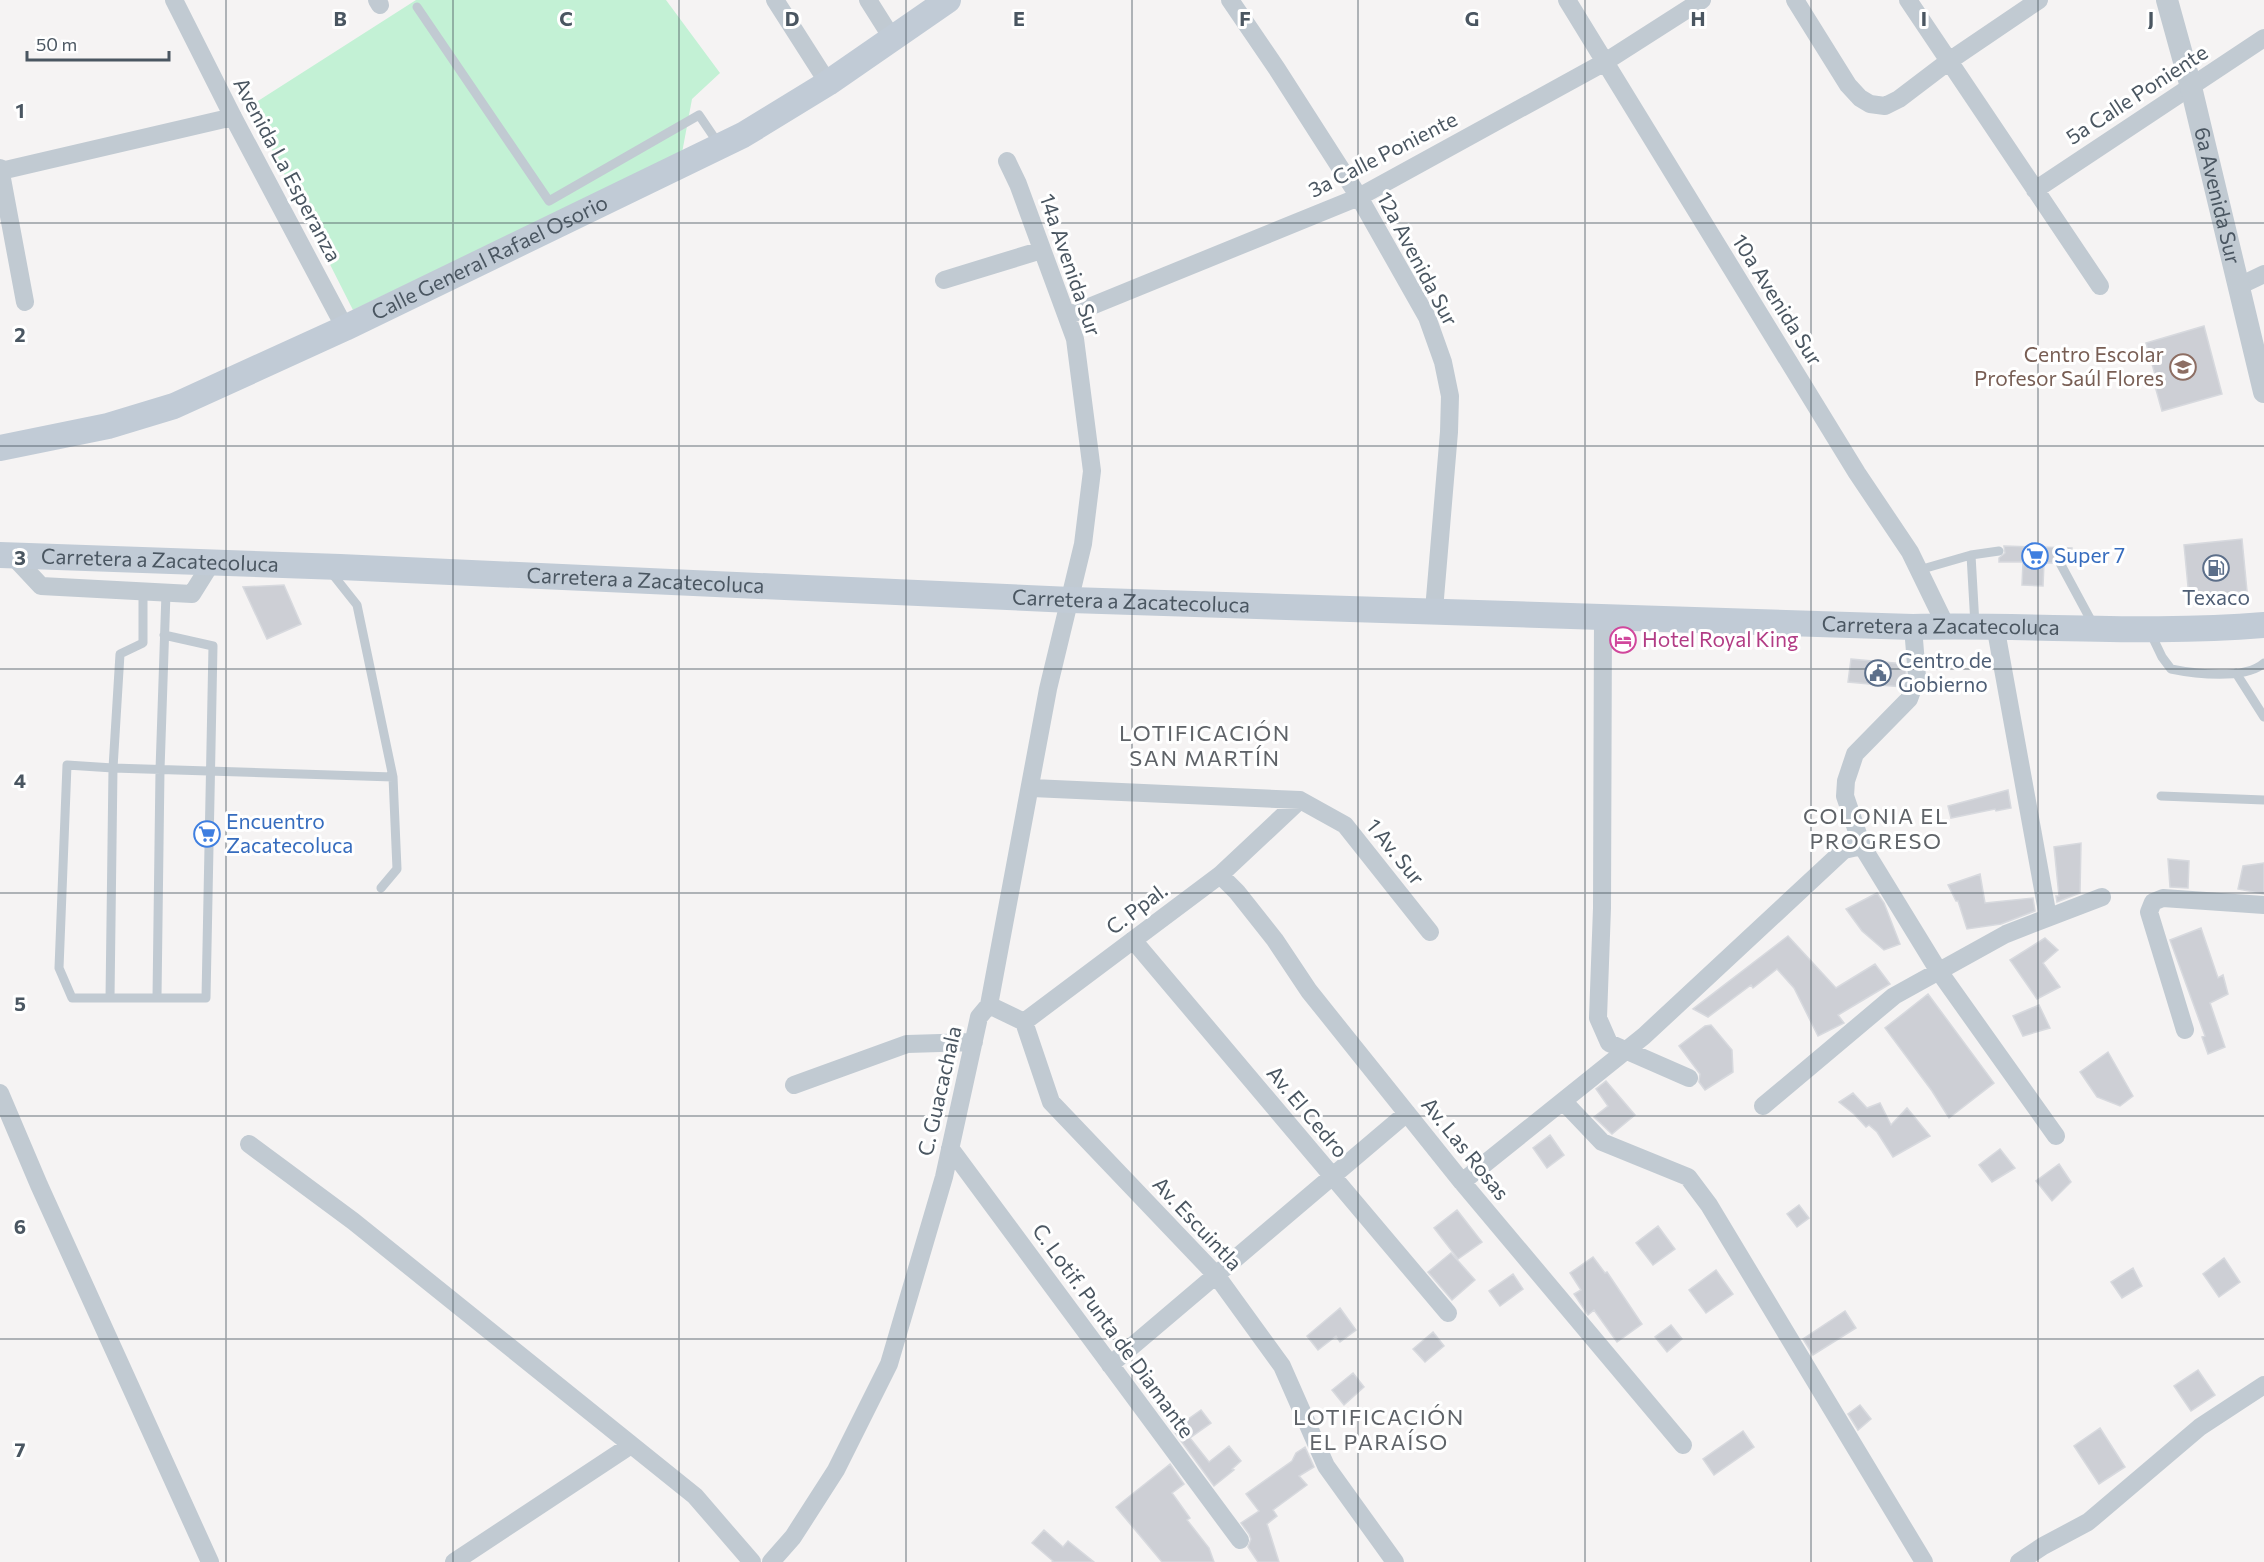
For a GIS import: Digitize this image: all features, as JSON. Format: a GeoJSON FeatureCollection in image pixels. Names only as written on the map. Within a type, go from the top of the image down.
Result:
{"type":"FeatureCollection","features":[{"type":"Feature","properties":{"kind":"main road","name":"Calle General Rafael Osorio"},"geometry":{"type":"LineString","coordinates":[[0,448],[108,426],[174,406],[345,328],[720,146],[828,83],[948,0]]}},
{"type":"Feature","properties":{"kind":"main road","name":"Carretera a Zacatecoluca"},"geometry":{"type":"LineString","coordinates":[[6,555],[327,566],[1071,600],[1913,627],[1985,625],[2149,630],[2216,629],[2264,625]]}},
{"type":"Feature","properties":{"kind":"street","name":"Avenida La Esperanza"},"geometry":{"type":"LineString","coordinates":[[174,0],[232,117],[345,328]]}},
{"type":"Feature","properties":{"kind":"street"},"geometry":{"type":"LineString","coordinates":[[775,0],[828,83]]}},
{"type":"Feature","properties":{"kind":"street"},"geometry":{"type":"LineString","coordinates":[[868,0],[892,38]]}},
{"type":"Feature","properties":{"kind":"street","name":"12a Avenida Sur"},"geometry":{"type":"LineString","coordinates":[[1230,0],[1359,197],[1427,317],[1443,362],[1450,396],[1449,432],[1434,610]]}},
{"type":"Feature","properties":{"kind":"street","name":"10a Avenida Sur"},"geometry":{"type":"LineString","coordinates":[[1567,0],[1857,472],[1910,552],[1946,626]]}},
{"type":"Feature","properties":{"kind":"street","name":"3a Calle Poniente"},"geometry":{"type":"LineString","coordinates":[[1067,316],[1359,197],[1605,62],[1702,0]]}},
{"type":"Feature","properties":{"kind":"street"},"geometry":{"type":"LineString","coordinates":[[1795,0],[1848,85],[1860,98],[1870,104],[1885,106],[1899,99],[1949,61],[2040,0]]}},
{"type":"Feature","properties":{"kind":"street"},"geometry":{"type":"LineString","coordinates":[[1908,0],[2100,286]]}},
{"type":"Feature","properties":{"kind":"street","name":"6a Avenida Sur"},"geometry":{"type":"LineString","coordinates":[[2167,0],[2191,87],[2264,392]]}},
{"type":"Feature","properties":{"kind":"street","name":"5a Calle Poniente"},"geometry":{"type":"LineString","coordinates":[[2035,190],[2264,38]]}},
{"type":"Feature","properties":{"kind":"street"},"geometry":{"type":"LineString","coordinates":[[25,302],[0,169],[232,117]]}},
{"type":"Feature","properties":{"kind":"street","name":"14a Avenida Sur"},"geometry":{"type":"LineString","coordinates":[[1007,161],[1075,339],[1092,471],[1083,544],[1071,600]]}},
{"type":"Feature","properties":{"kind":"street"},"geometry":{"type":"LineString","coordinates":[[944,280],[1042,250]]}},
{"type":"Feature","properties":{"kind":"street"},"geometry":{"type":"LineString","coordinates":[[2239,286],[2264,274]]}},
{"type":"Feature","properties":{"kind":"street"},"geometry":{"type":"LineString","coordinates":[[6,555],[41,586],[192,594],[212,562]]}},
{"type":"Feature","properties":{"kind":"street","name":"C. Guacachala"},"geometry":{"type":"LineString","coordinates":[[771,1562],[793,1537],[836,1470],[889,1364],[944,1177],[980,1017],[989,1005],[1032,788],[1048,689],[1071,600]]}},
{"type":"Feature","properties":{"kind":"street"},"geometry":{"type":"LineString","coordinates":[[1603,616],[1602,908],[1598,1018],[1609,1043],[1689,1078]]}},
{"type":"Feature","properties":{"kind":"street"},"geometry":{"type":"LineString","coordinates":[[1985,625],[2048,917]]}},
{"type":"Feature","properties":{"kind":"street"},"geometry":{"type":"LineString","coordinates":[[1913,627],[1917,677],[1910,699],[1855,754],[1846,781],[1845,796],[1862,846],[1938,970],[2056,1136]]}},
{"type":"Feature","properties":{"kind":"street","name":"1 Av. Sur"},"geometry":{"type":"LineString","coordinates":[[1032,788],[1300,800],[1345,825],[1430,932]]}},
{"type":"Feature","properties":{"kind":"street","name":"C. Ppal."},"geometry":{"type":"LineString","coordinates":[[1024,1022],[1220,875],[1300,800]]}},
{"type":"Feature","properties":{"kind":"street"},"geometry":{"type":"LineString","coordinates":[[1462,1182],[1626,1051],[1844,850],[1862,846]]}},
{"type":"Feature","properties":{"kind":"street","name":"Av. Las Rosas"},"geometry":{"type":"LineString","coordinates":[[1220,875],[1237,892],[1269,932],[1309,991],[1462,1182],[1683,1445]]}},
{"type":"Feature","properties":{"kind":"street"},"geometry":{"type":"LineString","coordinates":[[1763,1106],[1894,996],[2006,934],[2102,897]]}},
{"type":"Feature","properties":{"kind":"street"},"geometry":{"type":"LineString","coordinates":[[2185,1030],[2150,912],[2153,902],[2163,898],[2263,908]]}},
{"type":"Feature","properties":{"kind":"street","name":"Av. El Cedro"},"geometry":{"type":"LineString","coordinates":[[1132,940],[1448,1314]]}},
{"type":"Feature","properties":{"kind":"street"},"geometry":{"type":"LineString","coordinates":[[989,1005],[1024,1022]]}},
{"type":"Feature","properties":{"kind":"street","name":"Av. Escuintla"},"geometry":{"type":"LineString","coordinates":[[1024,1022],[1051,1102],[1216,1275],[1282,1366],[1326,1466],[1395,1562]]}},
{"type":"Feature","properties":{"kind":"street"},"geometry":{"type":"LineString","coordinates":[[794,1084],[908,1044],[974,1042]]}},
{"type":"Feature","properties":{"kind":"street"},"geometry":{"type":"LineString","coordinates":[[0,1093],[44,1196],[210,1562]]}},
{"type":"Feature","properties":{"kind":"street"},"geometry":{"type":"LineString","coordinates":[[1563,1101],[1602,1142],[1688,1177],[1709,1205],[1924,1562]]}},
{"type":"Feature","properties":{"kind":"street"},"geometry":{"type":"LineString","coordinates":[[1110,1365],[1407,1113]]}},
{"type":"Feature","properties":{"kind":"street"},"geometry":{"type":"LineString","coordinates":[[249,1144],[353,1221],[695,1496],[752,1562]]}},
{"type":"Feature","properties":{"kind":"street","name":"C. Lotif. Punta de Diamante"},"geometry":{"type":"LineString","coordinates":[[950,1148],[1240,1540]]}},
{"type":"Feature","properties":{"kind":"street"},"geometry":{"type":"LineString","coordinates":[[2019,1562],[2043,1546],[2088,1522],[2200,1427],[2264,1385]]}},
{"type":"Feature","properties":{"kind":"street"},"geometry":{"type":"LineString","coordinates":[[454,1562],[631,1445]]}},
{"type":"Feature","properties":{"kind":"lane"},"geometry":{"type":"LineString","coordinates":[[417,8],[549,201],[699,115],[720,146]]}},
{"type":"Feature","properties":{"kind":"lane"},"geometry":{"type":"LineString","coordinates":[[1919,570],[1971,555],[1999,551]]}},
{"type":"Feature","properties":{"kind":"lane"},"geometry":{"type":"LineString","coordinates":[[1971,555],[1985,625]]}},
{"type":"Feature","properties":{"kind":"lane"},"geometry":{"type":"LineString","coordinates":[[2060,563],[2095,628]]}},
{"type":"Feature","properties":{"kind":"lane"},"geometry":{"type":"LineString","coordinates":[[327,566],[357,605],[393,777],[396,869],[381,888]]}},
{"type":"Feature","properties":{"kind":"lane"},"geometry":{"type":"LineString","coordinates":[[110,998],[113,768],[120,654],[143,643],[143,591]]}},
{"type":"Feature","properties":{"kind":"lane"},"geometry":{"type":"LineString","coordinates":[[157,997],[160,770],[166,593]]}},
{"type":"Feature","properties":{"kind":"lane"},"geometry":{"type":"LineString","coordinates":[[2149,630],[2162,657],[2171,669],[2187,672],[2236,673],[2258,668],[2264,663]]}},
{"type":"Feature","properties":{"kind":"lane"},"geometry":{"type":"LineString","coordinates":[[164,635],[213,646],[211,772],[206,998],[72,998],[59,968],[67,765],[211,772],[393,777]]}},
{"type":"Feature","properties":{"kind":"lane"},"geometry":{"type":"LineString","coordinates":[[2236,673],[2264,717]]}},
{"type":"Feature","properties":{"kind":"lane"},"geometry":{"type":"LineString","coordinates":[[2161,796],[2264,800]]}},
{"type":"Feature","properties":{"kind":"green space"},"geometry":{"type":"Polygon","coordinates":[[[416,0],[666,0],[720,73],[692,99],[682,153],[353,310],[250,106],[416,0]]]}},
{"type":"Feature","properties":{"kind":"building","name":"Centro Escolar Profesor Saúl Flores"},"geometry":{"type":"Polygon","coordinates":[[[2204,326],[2222,394],[2162,411],[2155,386],[2158,385],[2146,343],[2204,326]]]}},
{"type":"Feature","properties":{"kind":"building","name":"Texaco"},"geometry":{"type":"Polygon","coordinates":[[[2242,539],[2247,591],[2189,597],[2184,545],[2242,539]]]}},
{"type":"Feature","properties":{"kind":"building","name":"Super 7"},"geometry":{"type":"Polygon","coordinates":[[[2004,546],[2072,548],[2071,563],[2063,557],[2057,557],[2053,563],[2044,563],[2043,586],[2022,585],[2023,562],[1999,562],[1999,558],[2005,553],[2004,546]]]}},
{"type":"Feature","properties":{"kind":"building"},"geometry":{"type":"Polygon","coordinates":[[[284,585],[301,624],[267,639],[243,587],[284,585]]]}},
{"type":"Feature","properties":{"kind":"building","name":"Centro de Gobierno"},"geometry":{"type":"Polygon","coordinates":[[[1851,659],[1905,664],[1906,675],[1902,687],[1848,682],[1851,659]]]}},
{"type":"Feature","properties":{"kind":"building"},"geometry":{"type":"Polygon","coordinates":[[[2008,790],[2011,808],[1951,818],[1948,806],[2008,790]]]}},
{"type":"Feature","properties":{"kind":"building"},"geometry":{"type":"Polygon","coordinates":[[[2081,843],[2080,893],[2057,902],[2056,896],[2059,896],[2054,847],[2081,843]]]}},
{"type":"Feature","properties":{"kind":"building"},"geometry":{"type":"Polygon","coordinates":[[[2168,859],[2189,861],[2188,888],[2170,887],[2168,859]]]}},
{"type":"Feature","properties":{"kind":"building"},"geometry":{"type":"Polygon","coordinates":[[[2264,863],[2264,894],[2238,889],[2243,866],[2264,863]]]}},
{"type":"Feature","properties":{"kind":"building"},"geometry":{"type":"Polygon","coordinates":[[[1980,874],[1985,903],[2033,898],[2035,911],[2001,924],[1967,929],[1958,901],[1948,885],[1980,874]]]}},
{"type":"Feature","properties":{"kind":"building"},"geometry":{"type":"Polygon","coordinates":[[[1877,893],[1884,903],[1900,944],[1884,950],[1862,931],[1846,909],[1877,893]]]}},
{"type":"Feature","properties":{"kind":"building"},"geometry":{"type":"Polygon","coordinates":[[[2201,928],[2218,978],[2223,975],[2228,994],[2210,1003],[2225,1047],[2208,1054],[2202,1037],[2205,1036],[2170,940],[2201,928]]]}},
{"type":"Feature","properties":{"kind":"building"},"geometry":{"type":"Polygon","coordinates":[[[1788,936],[1836,988],[1875,964],[1890,984],[1838,1015],[1844,1023],[1818,1036],[1794,988],[1777,969],[1753,988],[1751,985],[1708,1017],[1693,1009],[1788,936]]]}},
{"type":"Feature","properties":{"kind":"building"},"geometry":{"type":"Polygon","coordinates":[[[2045,938],[2058,950],[2043,963],[2060,987],[2037,999],[2010,960],[2045,938]]]}},
{"type":"Feature","properties":{"kind":"building"},"geometry":{"type":"Polygon","coordinates":[[[1928,994],[1994,1083],[1949,1118],[1885,1028],[1928,994]]]}},
{"type":"Feature","properties":{"kind":"building"},"geometry":{"type":"Polygon","coordinates":[[[2039,1005],[2050,1028],[2023,1036],[2013,1016],[2039,1005]]]}},
{"type":"Feature","properties":{"kind":"building"},"geometry":{"type":"Polygon","coordinates":[[[1711,1025],[1732,1050],[1733,1072],[1705,1090],[1699,1082],[1700,1074],[1679,1046],[1705,1026],[1711,1025]]]}},
{"type":"Feature","properties":{"kind":"building"},"geometry":{"type":"Polygon","coordinates":[[[2108,1052],[2133,1096],[2120,1106],[2097,1097],[2080,1072],[2108,1052]]]}},
{"type":"Feature","properties":{"kind":"building"},"geometry":{"type":"Polygon","coordinates":[[[1606,1081],[1635,1115],[1612,1134],[1594,1117],[1608,1106],[1596,1089],[1606,1081]]]}},
{"type":"Feature","properties":{"kind":"building"},"geometry":{"type":"Polygon","coordinates":[[[1853,1093],[1867,1108],[1880,1103],[1891,1125],[1907,1108],[1930,1136],[1893,1157],[1877,1132],[1869,1125],[1866,1127],[1839,1102],[1853,1093]]]}},
{"type":"Feature","properties":{"kind":"building"},"geometry":{"type":"Polygon","coordinates":[[[1550,1135],[1564,1155],[1547,1168],[1533,1148],[1550,1135]]]}},
{"type":"Feature","properties":{"kind":"building"},"geometry":{"type":"Polygon","coordinates":[[[2000,1149],[2015,1168],[1992,1182],[1979,1165],[2000,1149]]]}},
{"type":"Feature","properties":{"kind":"building"},"geometry":{"type":"Polygon","coordinates":[[[2059,1164],[2071,1182],[2052,1201],[2036,1181],[2059,1164]]]}},
{"type":"Feature","properties":{"kind":"building"},"geometry":{"type":"Polygon","coordinates":[[[1799,1205],[1809,1218],[1797,1227],[1787,1214],[1799,1205]]]}},
{"type":"Feature","properties":{"kind":"building"},"geometry":{"type":"Polygon","coordinates":[[[1457,1210],[1482,1242],[1458,1259],[1434,1228],[1457,1210]]]}},
{"type":"Feature","properties":{"kind":"building"},"geometry":{"type":"Polygon","coordinates":[[[1658,1226],[1675,1249],[1653,1265],[1636,1243],[1658,1226]]]}},
{"type":"Feature","properties":{"kind":"building"},"geometry":{"type":"Polygon","coordinates":[[[1451,1253],[1475,1280],[1452,1300],[1428,1272],[1451,1253]]]}},
{"type":"Feature","properties":{"kind":"building"},"geometry":{"type":"Polygon","coordinates":[[[1593,1257],[1605,1273],[1607,1272],[1642,1324],[1617,1342],[1594,1310],[1588,1315],[1574,1294],[1581,1290],[1570,1273],[1593,1257]]]}},
{"type":"Feature","properties":{"kind":"building"},"geometry":{"type":"Polygon","coordinates":[[[2224,1258],[2240,1282],[2219,1297],[2203,1274],[2224,1258]]]}},
{"type":"Feature","properties":{"kind":"building"},"geometry":{"type":"Polygon","coordinates":[[[2133,1268],[2142,1286],[2122,1298],[2111,1282],[2133,1268]]]}},
{"type":"Feature","properties":{"kind":"building"},"geometry":{"type":"Polygon","coordinates":[[[1716,1270],[1733,1294],[1706,1313],[1689,1290],[1716,1270]]]}},
{"type":"Feature","properties":{"kind":"building"},"geometry":{"type":"Polygon","coordinates":[[[1513,1274],[1523,1289],[1500,1306],[1489,1291],[1513,1274]]]}},
{"type":"Feature","properties":{"kind":"building"},"geometry":{"type":"Polygon","coordinates":[[[1340,1308],[1356,1330],[1340,1342],[1336,1336],[1318,1350],[1307,1336],[1340,1308]]]}},
{"type":"Feature","properties":{"kind":"building"},"geometry":{"type":"Polygon","coordinates":[[[1845,1311],[1856,1328],[1813,1355],[1803,1339],[1845,1311]]]}},
{"type":"Feature","properties":{"kind":"building"},"geometry":{"type":"Polygon","coordinates":[[[1671,1325],[1682,1339],[1667,1352],[1655,1337],[1671,1325]]]}},
{"type":"Feature","properties":{"kind":"building"},"geometry":{"type":"Polygon","coordinates":[[[1433,1332],[1444,1346],[1425,1362],[1413,1349],[1433,1332]]]}},
{"type":"Feature","properties":{"kind":"building"},"geometry":{"type":"Polygon","coordinates":[[[2198,1370],[2215,1395],[2191,1411],[2174,1386],[2198,1370]]]}},
{"type":"Feature","properties":{"kind":"building"},"geometry":{"type":"Polygon","coordinates":[[[1353,1373],[1364,1387],[1344,1405],[1332,1390],[1353,1373]]]}},
{"type":"Feature","properties":{"kind":"building"},"geometry":{"type":"Polygon","coordinates":[[[1860,1405],[1871,1419],[1858,1430],[1848,1414],[1860,1405]]]}},
{"type":"Feature","properties":{"kind":"building"},"geometry":{"type":"Polygon","coordinates":[[[1201,1410],[1211,1423],[1190,1438],[1209,1462],[1229,1446],[1241,1461],[1232,1469],[1234,1470],[1214,1486],[1173,1430],[1201,1410]]]}},
{"type":"Feature","properties":{"kind":"building"},"geometry":{"type":"Polygon","coordinates":[[[2100,1428],[2125,1467],[2099,1484],[2074,1446],[2100,1428]]]}},
{"type":"Feature","properties":{"kind":"building"},"geometry":{"type":"Polygon","coordinates":[[[1743,1431],[1754,1447],[1714,1475],[1703,1459],[1743,1431]]]}},
{"type":"Feature","properties":{"kind":"building"},"geometry":{"type":"Polygon","coordinates":[[[1305,1447],[1314,1467],[1299,1476],[1307,1485],[1273,1510],[1277,1516],[1267,1524],[1279,1562],[1258,1562],[1248,1547],[1251,1539],[1241,1523],[1259,1511],[1246,1494],[1292,1461],[1296,1453],[1305,1447]]]}},
{"type":"Feature","properties":{"kind":"building"},"geometry":{"type":"Polygon","coordinates":[[[1170,1464],[1184,1484],[1172,1493],[1190,1518],[1187,1520],[1209,1548],[1214,1562],[1162,1562],[1116,1507],[1170,1464]]]}},
{"type":"Feature","properties":{"kind":"building"},"geometry":{"type":"Polygon","coordinates":[[[1044,1530],[1063,1547],[1068,1541],[1094,1562],[1052,1562],[1032,1543],[1044,1530]]]}},
{"type":"Feature","properties":{"kind":"place","name":"Centro Escolar Profesor Saúl Flores"},"geometry":{"type":"Point","coordinates":[2183,367]}},
{"type":"Feature","properties":{"kind":"place","name":"Super 7"},"geometry":{"type":"Point","coordinates":[2035,556]}},
{"type":"Feature","properties":{"kind":"place","name":"Texaco"},"geometry":{"type":"Point","coordinates":[2216,568]}},
{"type":"Feature","properties":{"kind":"place","name":"Hotel Royal King"},"geometry":{"type":"Point","coordinates":[1623,640]}},
{"type":"Feature","properties":{"kind":"place","name":"Centro de Gobierno"},"geometry":{"type":"Point","coordinates":[1878,673]}},
{"type":"Feature","properties":{"kind":"place","name":"Encuentro Zacatecoluca"},"geometry":{"type":"Point","coordinates":[207,834]}},
{"type":"Feature","properties":{"kind":"district","name":"LOTIFICACIÓN SAN MARTÍN"},"geometry":{"type":"Point","coordinates":[1205,746]}},
{"type":"Feature","properties":{"kind":"district","name":"COLONIA EL PROGRESO"},"geometry":{"type":"Point","coordinates":[1876,828]}},
{"type":"Feature","properties":{"kind":"district","name":"LOTIFICACIÓN EL PARAÍSO"},"geometry":{"type":"Point","coordinates":[1379,1430]}}]}
